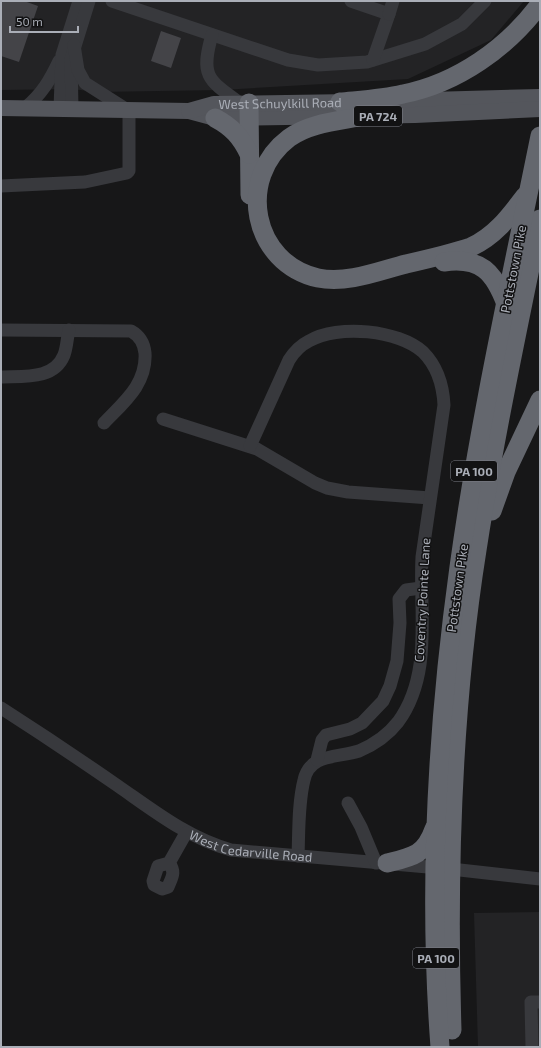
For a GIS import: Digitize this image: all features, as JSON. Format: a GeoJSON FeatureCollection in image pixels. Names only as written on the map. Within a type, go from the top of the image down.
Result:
{"type":"FeatureCollection","features":[{"type":"Feature","properties":{"kind":"highway"},"geometry":{"type":"LineString","coordinates":[[340,102],[402,95],[448,79],[481,61],[498,48],[519,29],[540,4]]}},
{"type":"Feature","properties":{"kind":"highway"},"geometry":{"type":"LineString","coordinates":[[246,108],[252,224],[266,252],[274,262],[291,275],[314,284],[343,286],[445,262],[464,261],[480,266],[494,278],[506,304]]}},
{"type":"Feature","properties":{"kind":"highway"},"geometry":{"type":"LineString","coordinates":[[364,116],[319,125],[290,138],[271,157],[261,176],[258,190],[258,210],[264,237],[280,258],[305,274],[323,278],[348,278],[471,247],[480,243],[498,230],[527,194]]}},
{"type":"Feature","properties":{"kind":"highway"},"geometry":{"type":"LineString","coordinates":[[215,118],[238,134],[249,154]]}},
{"type":"Feature","properties":{"kind":"highway","name":"Pottstown Pike"},"geometry":{"type":"LineString","coordinates":[[454,1047],[450,953],[443,869],[436,822],[443,707],[459,567],[472,483],[527,194],[540,138]]}},
{"type":"Feature","properties":{"kind":"highway","name":"Pottstown Pike"},"geometry":{"type":"LineString","coordinates":[[440,1047],[436,952],[458,713],[476,552],[487,487],[540,218]]}},
{"type":"Feature","properties":{"kind":"highway"},"geometry":{"type":"LineString","coordinates":[[476,552],[506,472],[540,400]]}},
{"type":"Feature","properties":{"kind":"highway"},"geometry":{"type":"LineString","coordinates":[[382,863],[414,856],[423,850],[430,841],[436,822]]}},
{"type":"Feature","properties":{"kind":"main road","name":"West Schuylkill Road"},"geometry":{"type":"LineString","coordinates":[[1,108],[189,111],[215,118],[246,108],[340,102],[540,97]]}},
{"type":"Feature","properties":{"kind":"main road","name":"West Schuylkill Road"},"geometry":{"type":"LineString","coordinates":[[189,111],[214,104],[246,108],[364,116],[540,109]]}},
{"type":"Feature","properties":{"kind":"street"},"geometry":{"type":"LineString","coordinates":[[25,108],[38,97],[49,82],[62,55],[79,1]]}},
{"type":"Feature","properties":{"kind":"street"},"geometry":{"type":"LineString","coordinates":[[66,108],[71,59],[74,45],[89,1]]}},
{"type":"Feature","properties":{"kind":"street"},"geometry":{"type":"LineString","coordinates":[[112,1],[288,60],[318,66],[373,60],[425,44],[462,24],[485,1]]}},
{"type":"Feature","properties":{"kind":"street"},"geometry":{"type":"LineString","coordinates":[[351,1],[389,14]]}},
{"type":"Feature","properties":{"kind":"street"},"geometry":{"type":"LineString","coordinates":[[373,60],[393,1]]}},
{"type":"Feature","properties":{"kind":"street"},"geometry":{"type":"LineString","coordinates":[[212,35],[206,55],[208,74],[216,85],[246,108]]}},
{"type":"Feature","properties":{"kind":"street"},"geometry":{"type":"LineString","coordinates":[[1,186],[86,182],[127,173],[130,166],[129,110],[85,83],[78,70],[74,45]]}},
{"type":"Feature","properties":{"kind":"street"},"geometry":{"type":"LineString","coordinates":[[62,55],[66,108]]}},
{"type":"Feature","properties":{"kind":"street"},"geometry":{"type":"LineString","coordinates":[[1,330],[131,331],[138,335],[144,350],[146,363],[141,380],[136,389],[104,423]]}},
{"type":"Feature","properties":{"kind":"street"},"geometry":{"type":"LineString","coordinates":[[1,377],[38,376],[54,370],[64,355],[69,330]]}},
{"type":"Feature","properties":{"kind":"street","name":"Coventry Pointe Lane"},"geometry":{"type":"LineString","coordinates":[[250,446],[289,360],[299,348],[313,339],[338,333],[371,332],[388,335],[406,341],[422,351],[430,360],[441,380],[444,405],[422,557],[421,588],[423,622],[420,667],[408,705],[398,722],[389,732],[367,747],[357,751],[328,756],[317,760]]}},
{"type":"Feature","properties":{"kind":"street"},"geometry":{"type":"LineString","coordinates":[[164,419],[250,446],[327,488],[361,494],[430,498]]}},
{"type":"Feature","properties":{"kind":"street"},"geometry":{"type":"LineString","coordinates":[[298,856],[304,779],[317,760],[322,740],[326,735],[350,729],[362,723],[383,701],[390,686],[397,661],[400,630],[399,599],[406,590],[421,588]]}},
{"type":"Feature","properties":{"kind":"street","name":"West Cedarville Road"},"geometry":{"type":"LineString","coordinates":[[1,708],[66,749],[186,833],[211,844],[231,850],[540,879]]}},
{"type":"Feature","properties":{"kind":"street"},"geometry":{"type":"LineString","coordinates":[[348,803],[382,863]]}},
{"type":"Feature","properties":{"kind":"street"},"geometry":{"type":"LineString","coordinates":[[169,863],[186,833]]}},
{"type":"Feature","properties":{"kind":"street"},"geometry":{"type":"LineString","coordinates":[[532,1047],[531,1002],[540,1002]]}},
{"type":"Feature","properties":{"kind":"shaded area"},"geometry":{"type":"Polygon","coordinates":[[[1,1],[524,1],[491,40],[408,79],[222,90],[97,92],[72,89],[1,90],[1,1]]]}},
{"type":"Feature","properties":{"kind":"shaded area"},"geometry":{"type":"Polygon","coordinates":[[[540,912],[540,1047],[478,1047],[474,913],[540,912]]]}},
{"type":"Feature","properties":{"kind":"building"},"geometry":{"type":"Polygon","coordinates":[[[1,1],[24,1],[38,6],[19,62],[1,56],[1,1]]]}},
{"type":"Feature","properties":{"kind":"building"},"geometry":{"type":"Polygon","coordinates":[[[161,31],[181,38],[171,68],[151,61],[161,31]]]}}]}
